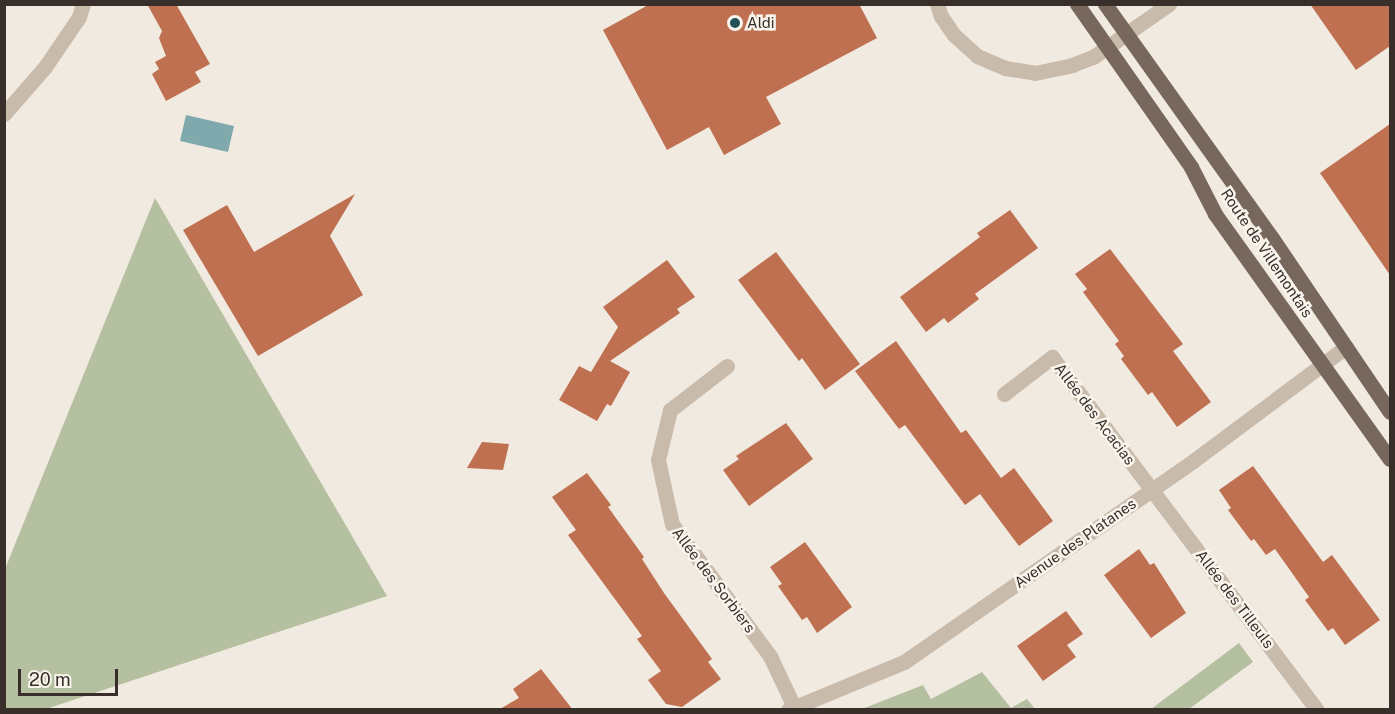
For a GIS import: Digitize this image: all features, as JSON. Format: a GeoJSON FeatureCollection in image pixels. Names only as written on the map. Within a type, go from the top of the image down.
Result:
{"type":"FeatureCollection","features":[{"type":"Feature","properties":{"kind":"main road","name":"Route de Villemontais"},"geometry":{"type":"LineString","coordinates":[[1077,4],[1191,167],[1215,214],[1390,459]]}},
{"type":"Feature","properties":{"kind":"main road","name":"Route de Villemontais"},"geometry":{"type":"LineString","coordinates":[[1105,4],[1266,230],[1390,412]]}},
{"type":"Feature","properties":{"kind":"street"},"geometry":{"type":"LineString","coordinates":[[4,114],[45,67],[79,17],[83,4]]}},
{"type":"Feature","properties":{"kind":"street"},"geometry":{"type":"LineString","coordinates":[[937,4],[941,16],[954,35],[977,56],[1005,68],[1035,73],[1072,65],[1107,48],[1169,4]]}},
{"type":"Feature","properties":{"kind":"street","name":"Avenue des Platanes"},"geometry":{"type":"LineString","coordinates":[[791,708],[904,662],[1153,489],[1321,363],[1346,347]]}},
{"type":"Feature","properties":{"kind":"street","name":"Allée des Acacias"},"geometry":{"type":"LineString","coordinates":[[1004,394],[1052,357],[1153,489]]}},
{"type":"Feature","properties":{"kind":"street","name":"Allée des Sorbiers"},"geometry":{"type":"LineString","coordinates":[[727,366],[670,410],[658,460],[672,525],[770,656],[791,708]]}},
{"type":"Feature","properties":{"kind":"street","name":"Allée des Tilleuls"},"geometry":{"type":"LineString","coordinates":[[1153,489],[1317,710]]}},
{"type":"Feature","properties":{"kind":"green space"},"geometry":{"type":"Polygon","coordinates":[[[155,198],[387,596],[46,709],[5,709],[5,569],[155,198]]]}},
{"type":"Feature","properties":{"kind":"green space"},"geometry":{"type":"Polygon","coordinates":[[[1239,643],[1253,662],[1189,709],[1151,709],[1239,643]]]}},
{"type":"Feature","properties":{"kind":"green space"},"geometry":{"type":"Polygon","coordinates":[[[982,672],[1011,708],[1027,699],[1035,709],[862,709],[923,685],[931,699],[982,672]]]}},
{"type":"Feature","properties":{"kind":"water"},"geometry":{"type":"Polygon","coordinates":[[[186,115],[234,126],[228,152],[180,141],[186,115]]]}},
{"type":"Feature","properties":{"kind":"building"},"geometry":{"type":"Polygon","coordinates":[[[147,4],[176,4],[210,64],[195,72],[201,82],[166,101],[152,74],[159,69],[155,62],[166,56],[159,38],[162,31],[147,4]]]}},
{"type":"Feature","properties":{"kind":"building"},"geometry":{"type":"Polygon","coordinates":[[[650,4],[859,4],[877,38],[766,97],[781,124],[724,155],[709,127],[667,150],[603,30],[650,4]]]}},
{"type":"Feature","properties":{"kind":"building"},"geometry":{"type":"Polygon","coordinates":[[[1310,4],[1390,4],[1390,46],[1356,70],[1310,4]]]}},
{"type":"Feature","properties":{"kind":"building"},"geometry":{"type":"Polygon","coordinates":[[[1390,124],[1390,275],[1320,173],[1390,124]]]}},
{"type":"Feature","properties":{"kind":"building"},"geometry":{"type":"Polygon","coordinates":[[[355,194],[330,236],[363,295],[258,356],[183,230],[227,205],[254,252],[355,194]]]}},
{"type":"Feature","properties":{"kind":"building"},"geometry":{"type":"Polygon","coordinates":[[[1010,210],[1038,248],[975,294],[979,299],[948,323],[944,318],[926,332],[900,297],[980,237],[977,233],[1010,210]]]}},
{"type":"Feature","properties":{"kind":"building"},"geometry":{"type":"Polygon","coordinates":[[[1110,249],[1183,344],[1173,351],[1211,402],[1177,427],[1152,392],[1148,395],[1121,359],[1124,356],[1115,344],[1119,341],[1083,292],[1087,289],[1075,274],[1110,249]]]}},
{"type":"Feature","properties":{"kind":"building"},"geometry":{"type":"Polygon","coordinates":[[[776,252],[860,364],[825,390],[802,358],[799,361],[738,280],[776,252]]]}},
{"type":"Feature","properties":{"kind":"building"},"geometry":{"type":"Polygon","coordinates":[[[667,260],[695,297],[677,309],[680,313],[610,361],[630,372],[611,406],[607,404],[597,421],[559,400],[579,366],[591,372],[618,327],[603,307],[667,260]]]}},
{"type":"Feature","properties":{"kind":"building"},"geometry":{"type":"Polygon","coordinates":[[[896,341],[961,433],[966,430],[1001,478],[1014,468],[1053,521],[1019,546],[980,494],[965,505],[905,425],[899,429],[855,371],[896,341]]]}},
{"type":"Feature","properties":{"kind":"building"},"geometry":{"type":"Polygon","coordinates":[[[786,423],[813,459],[749,506],[723,470],[739,459],[736,456],[786,423]]]}},
{"type":"Feature","properties":{"kind":"building"},"geometry":{"type":"Polygon","coordinates":[[[482,442],[509,444],[503,470],[467,468],[482,442]]]}},
{"type":"Feature","properties":{"kind":"building"},"geometry":{"type":"Polygon","coordinates":[[[1253,466],[1323,562],[1332,555],[1380,620],[1345,645],[1333,628],[1328,631],[1305,600],[1309,597],[1275,549],[1266,555],[1254,539],[1251,541],[1228,510],[1231,508],[1219,490],[1253,466]]]}},
{"type":"Feature","properties":{"kind":"building"},"geometry":{"type":"Polygon","coordinates":[[[587,473],[611,505],[608,507],[644,557],[642,559],[664,593],[712,659],[708,662],[721,679],[682,707],[666,704],[648,680],[661,671],[637,639],[642,636],[568,535],[576,530],[552,497],[587,473]]]}},
{"type":"Feature","properties":{"kind":"building"},"geometry":{"type":"Polygon","coordinates":[[[805,542],[852,607],[817,633],[807,617],[802,620],[778,586],[782,584],[770,567],[805,542]]]}},
{"type":"Feature","properties":{"kind":"building"},"geometry":{"type":"Polygon","coordinates":[[[1139,549],[1150,565],[1154,563],[1186,613],[1151,638],[1104,575],[1139,549]]]}},
{"type":"Feature","properties":{"kind":"building"},"geometry":{"type":"Polygon","coordinates":[[[1066,611],[1083,634],[1067,645],[1076,657],[1043,681],[1017,646],[1066,611]]]}},
{"type":"Feature","properties":{"kind":"building"},"geometry":{"type":"Polygon","coordinates":[[[541,669],[573,710],[498,710],[519,698],[513,689],[541,669]]]}},
{"type":"Feature","properties":{"kind":"place","name":"Aldi"},"geometry":{"type":"Point","coordinates":[735,23]}}]}
